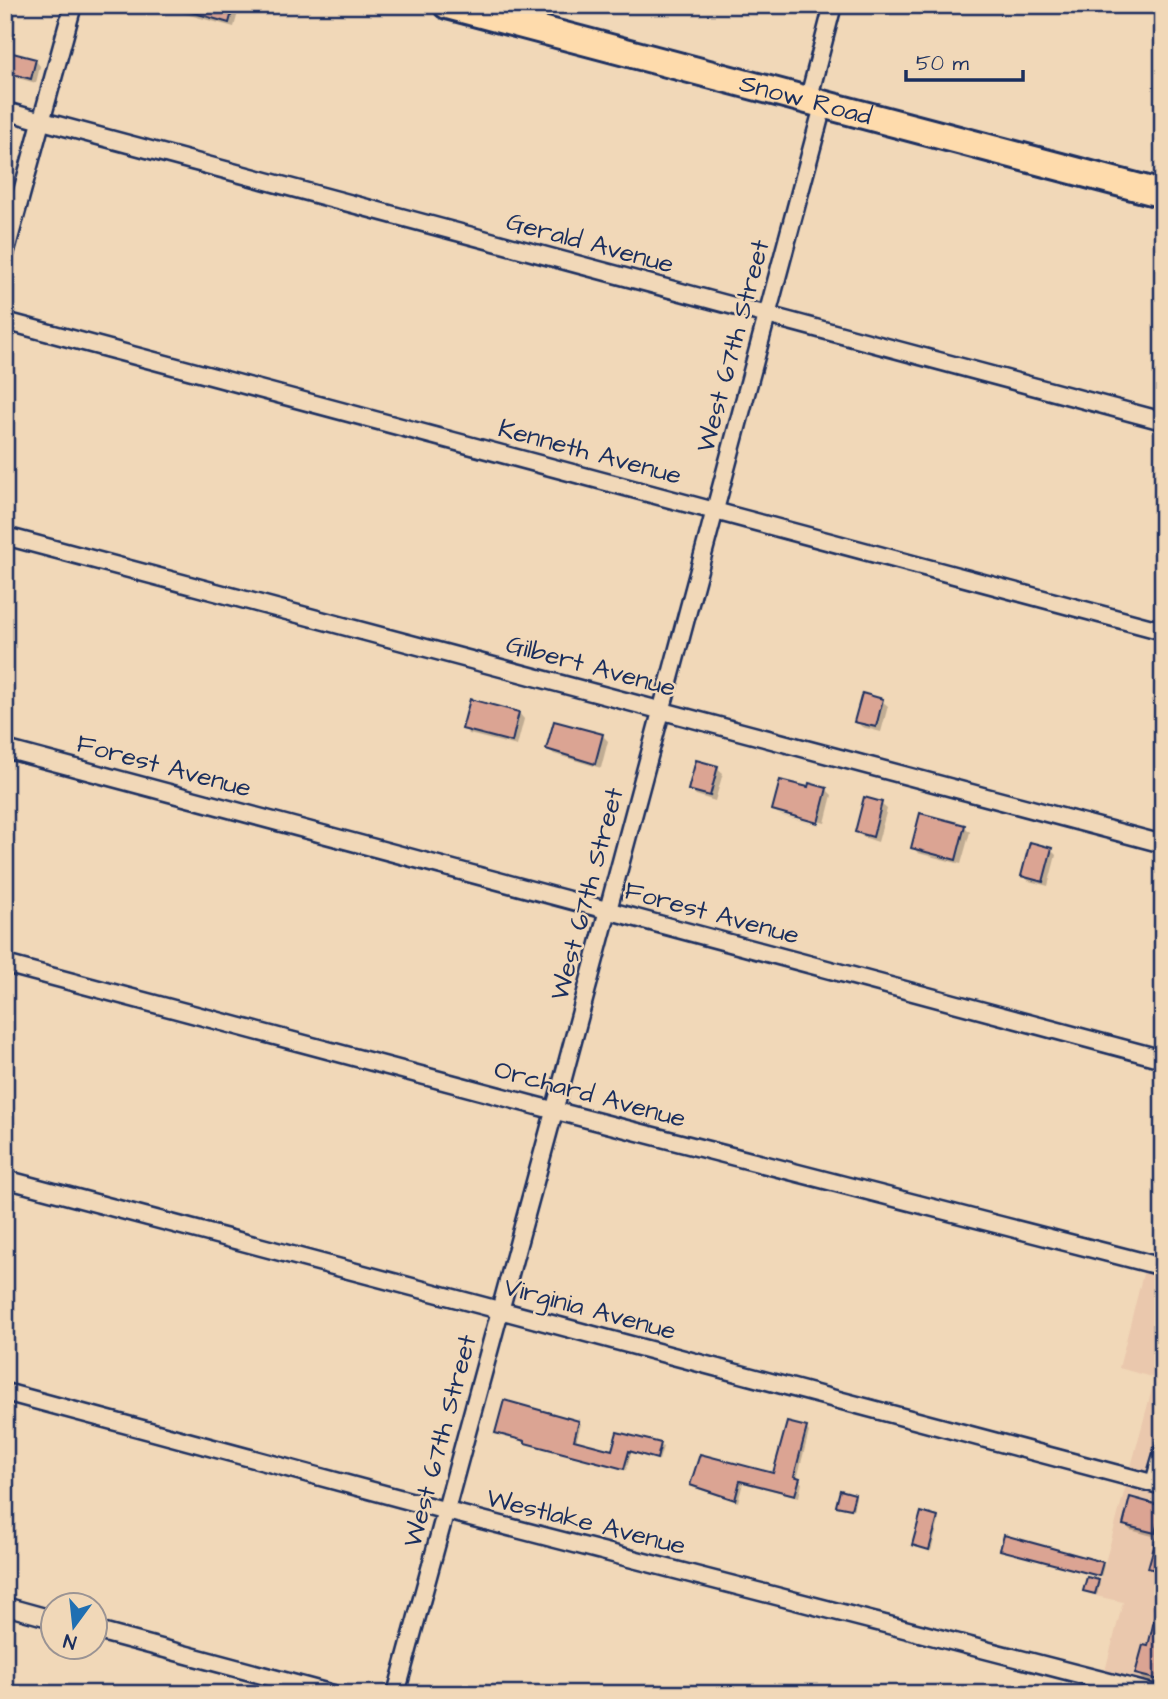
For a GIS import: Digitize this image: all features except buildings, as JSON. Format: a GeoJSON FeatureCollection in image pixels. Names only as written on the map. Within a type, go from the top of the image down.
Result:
{"type":"FeatureCollection","features":[{"type":"Feature","properties":{"kind":"main road","name":"Snow Road"},"geometry":{"type":"LineString","coordinates":[[447,5],[1163,194]]}},
{"type":"Feature","properties":{"kind":"street"},"geometry":{"type":"LineString","coordinates":[[5,254],[73,5]]}},
{"type":"Feature","properties":{"kind":"street","name":"West 67th Street"},"geometry":{"type":"LineString","coordinates":[[396,1694],[501,1311],[766,315],[815,103],[833,5]]}},
{"type":"Feature","properties":{"kind":"street","name":"Gerald Avenue"},"geometry":{"type":"LineString","coordinates":[[5,111],[1163,421]]}},
{"type":"Feature","properties":{"kind":"street","name":"Kenneth Avenue"},"geometry":{"type":"LineString","coordinates":[[5,321],[1163,631]]}},
{"type":"Feature","properties":{"kind":"street","name":"Gilbert Avenue"},"geometry":{"type":"LineString","coordinates":[[5,536],[1163,844]]}},
{"type":"Feature","properties":{"kind":"street","name":"Forest Avenue"},"geometry":{"type":"LineString","coordinates":[[5,748],[1163,1059]]}},
{"type":"Feature","properties":{"kind":"street","name":"Orchard Avenue"},"geometry":{"type":"LineString","coordinates":[[5,964],[554,1110],[1163,1267]]}},
{"type":"Feature","properties":{"kind":"street","name":"Virginia Avenue"},"geometry":{"type":"LineString","coordinates":[[5,1179],[1156,1484]]}},
{"type":"Feature","properties":{"kind":"street","name":"Westlake Avenue"},"geometry":{"type":"LineString","coordinates":[[5,1392],[447,1511],[1156,1694]]}},
{"type":"Feature","properties":{"kind":"street"},"geometry":{"type":"LineString","coordinates":[[5,1606],[38,1615]]}},
{"type":"Feature","properties":{"kind":"street"},"geometry":{"type":"LineString","coordinates":[[108,1634],[333,1694]]}},
{"type":"Feature","properties":{"kind":"lane"},"geometry":{"type":"LineString","coordinates":[[1156,1484],[1163,1437]]}},
{"type":"Feature","properties":{"kind":"shaded area"},"geometry":{"type":"Polygon","coordinates":[[[1144,1270],[1163,1274],[1163,1694],[1099,1694],[1123,1602],[1096,1596],[1155,1378],[1119,1368],[1144,1270]]]}}]}
